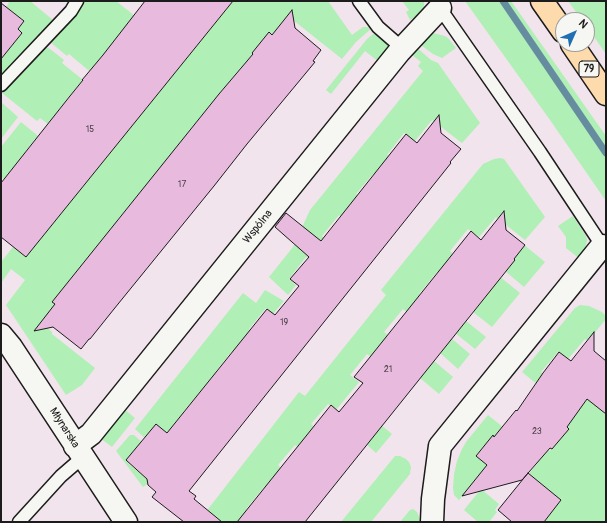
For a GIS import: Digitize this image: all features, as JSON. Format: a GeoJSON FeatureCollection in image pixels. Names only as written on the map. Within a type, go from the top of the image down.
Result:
{"type":"FeatureCollection","features":[{"type":"Feature","properties":{"kind":"main road"},"geometry":{"type":"LineString","coordinates":[[542,1],[555,20]]}},
{"type":"Feature","properties":{"kind":"main road","name":"79"},"geometry":{"type":"LineString","coordinates":[[577,52],[606,94]]}},
{"type":"Feature","properties":{"kind":"street","name":"Wspólna"},"geometry":{"type":"LineString","coordinates":[[79,451],[91,434],[438,4]]}},
{"type":"Feature","properties":{"kind":"street"},"geometry":{"type":"LineString","coordinates":[[432,522],[433,499],[440,446],[604,249]]}},
{"type":"Feature","properties":{"kind":"street","name":"Młynarska"},"geometry":{"type":"LineString","coordinates":[[1,335],[11,347],[126,522]]}},
{"type":"Feature","properties":{"kind":"lane"},"geometry":{"type":"LineString","coordinates":[[1,86],[71,11],[77,1]]}},
{"type":"Feature","properties":{"kind":"lane"},"geometry":{"type":"LineString","coordinates":[[359,1],[378,27],[402,48]]}},
{"type":"Feature","properties":{"kind":"lane"},"geometry":{"type":"LineString","coordinates":[[438,4],[540,152],[604,249]]}},
{"type":"Feature","properties":{"kind":"lane"},"geometry":{"type":"LineString","coordinates":[[19,522],[61,476],[79,451]]}},
{"type":"Feature","properties":{"kind":"green space"},"geometry":{"type":"Polygon","coordinates":[[[7,1],[30,1],[53,20],[1,75],[1,59],[22,33],[18,29],[24,21],[6,7],[9,3],[7,1]]]}},
{"type":"Feature","properties":{"kind":"green space"},"geometry":{"type":"Polygon","coordinates":[[[85,1],[116,1],[140,20],[103,55],[92,68],[94,75],[69,54],[67,56],[50,42],[70,21],[85,1]]]}},
{"type":"Feature","properties":{"kind":"green space"},"geometry":{"type":"Polygon","coordinates":[[[233,1],[328,1],[352,35],[363,27],[372,28],[356,42],[342,59],[288,16],[272,35],[269,32],[253,52],[256,55],[237,72],[185,136],[188,139],[117,220],[121,223],[42,323],[52,332],[52,334],[95,368],[82,385],[66,395],[6,305],[25,280],[11,269],[1,283],[1,262],[13,247],[26,257],[233,1]]]}},
{"type":"Feature","properties":{"kind":"green space"},"geometry":{"type":"Polygon","coordinates":[[[402,1],[424,1],[424,9],[421,13],[410,20],[406,12],[409,10],[402,1]]]}},
{"type":"Feature","properties":{"kind":"green space"},"geometry":{"type":"Polygon","coordinates":[[[465,1],[511,1],[606,136],[606,201],[550,120],[465,1]]]}},
{"type":"Feature","properties":{"kind":"green space"},"geometry":{"type":"Polygon","coordinates":[[[568,1],[606,1],[606,54],[595,38],[595,12],[576,12],[568,1]]]}},
{"type":"Feature","properties":{"kind":"green space"},"geometry":{"type":"Polygon","coordinates":[[[433,33],[445,36],[456,48],[442,58],[433,54],[418,43],[425,36],[433,33]]]}},
{"type":"Feature","properties":{"kind":"green space"},"geometry":{"type":"Polygon","coordinates":[[[373,34],[379,34],[387,41],[388,47],[386,53],[379,62],[365,51],[331,94],[326,90],[367,39],[373,34]]]}},
{"type":"Feature","properties":{"kind":"green space"},"geometry":{"type":"Polygon","coordinates":[[[415,46],[431,60],[438,63],[480,123],[462,143],[432,120],[415,141],[404,133],[387,155],[396,162],[381,180],[373,174],[356,194],[363,201],[347,221],[339,215],[322,236],[329,243],[314,262],[306,257],[289,279],[296,285],[288,295],[269,277],[293,247],[310,210],[423,71],[418,66],[421,62],[412,55],[412,51],[415,46]]]}},
{"type":"Feature","properties":{"kind":"green space"},"geometry":{"type":"Polygon","coordinates":[[[45,48],[50,49],[64,60],[62,63],[88,84],[80,83],[48,124],[40,118],[37,121],[2,93],[45,48]]]}},
{"type":"Feature","properties":{"kind":"green space"},"geometry":{"type":"Polygon","coordinates":[[[1,102],[18,117],[1,139],[1,102]]]}},
{"type":"Feature","properties":{"kind":"green space"},"geometry":{"type":"Polygon","coordinates":[[[21,122],[43,140],[40,143],[35,139],[25,152],[28,155],[16,170],[13,168],[4,179],[1,177],[1,147],[21,122]]]}},
{"type":"Feature","properties":{"kind":"green space"},"geometry":{"type":"Polygon","coordinates":[[[500,158],[504,159],[545,217],[525,240],[496,217],[479,237],[468,229],[450,251],[458,258],[443,277],[437,272],[419,294],[425,299],[411,316],[403,309],[384,332],[393,339],[376,360],[367,354],[350,375],[359,382],[336,410],[328,404],[311,424],[320,431],[303,451],[295,445],[278,465],[287,474],[271,492],[264,487],[246,509],[252,515],[246,522],[198,522],[299,392],[305,396],[386,295],[381,290],[483,164],[500,158]]]}},
{"type":"Feature","properties":{"kind":"green space"},"geometry":{"type":"Polygon","coordinates":[[[573,216],[587,240],[585,251],[580,259],[566,248],[566,237],[558,226],[573,216]]]}},
{"type":"Feature","properties":{"kind":"green space"},"geometry":{"type":"Polygon","coordinates":[[[523,244],[545,262],[524,287],[505,271],[511,257],[523,244]]]}},
{"type":"Feature","properties":{"kind":"green space"},"geometry":{"type":"Polygon","coordinates":[[[494,272],[520,293],[492,327],[473,312],[484,299],[477,294],[494,272]]]}},
{"type":"Feature","properties":{"kind":"green space"},"geometry":{"type":"Polygon","coordinates":[[[265,290],[284,301],[273,314],[266,308],[249,329],[256,335],[238,356],[232,351],[216,371],[222,377],[206,397],[200,392],[183,412],[189,418],[173,438],[147,440],[135,429],[243,293],[256,303],[265,290]]]}},
{"type":"Feature","properties":{"kind":"green space"},"geometry":{"type":"Polygon","coordinates":[[[580,305],[589,306],[602,312],[606,316],[606,319],[588,341],[585,339],[568,359],[558,352],[541,372],[551,381],[544,390],[522,372],[575,308],[580,305]]]}},
{"type":"Feature","properties":{"kind":"green space"},"geometry":{"type":"Polygon","coordinates":[[[466,321],[486,337],[475,349],[449,328],[458,330],[466,321]]]}},
{"type":"Feature","properties":{"kind":"green space"},"geometry":{"type":"Polygon","coordinates":[[[445,333],[470,354],[458,369],[440,353],[445,333]]]}},
{"type":"Feature","properties":{"kind":"green space"},"geometry":{"type":"Polygon","coordinates":[[[433,360],[453,377],[439,394],[414,373],[433,360]]]}},
{"type":"Feature","properties":{"kind":"green space"},"geometry":{"type":"Polygon","coordinates":[[[588,398],[606,411],[604,414],[606,415],[606,522],[543,522],[532,489],[518,478],[522,473],[527,476],[537,464],[544,446],[550,451],[568,429],[561,422],[578,409],[588,398]]]}},
{"type":"Feature","properties":{"kind":"green space"},"geometry":{"type":"Polygon","coordinates":[[[124,409],[135,418],[112,447],[100,438],[124,409]]]}},
{"type":"Feature","properties":{"kind":"green space"},"geometry":{"type":"Polygon","coordinates":[[[488,415],[509,432],[501,442],[493,436],[476,455],[488,465],[459,500],[454,495],[453,488],[457,461],[466,442],[488,415]]]}},
{"type":"Feature","properties":{"kind":"green space"},"geometry":{"type":"Polygon","coordinates":[[[375,420],[392,434],[376,453],[366,444],[375,420]]]}},
{"type":"Feature","properties":{"kind":"green space"},"geometry":{"type":"Polygon","coordinates":[[[130,435],[134,435],[144,444],[128,463],[151,482],[143,487],[116,451],[130,435]]]}},
{"type":"Feature","properties":{"kind":"green space"},"geometry":{"type":"Polygon","coordinates":[[[395,456],[400,456],[409,462],[411,467],[410,474],[371,522],[341,522],[395,456]]]}},
{"type":"Feature","properties":{"kind":"green space"},"geometry":{"type":"Polygon","coordinates":[[[481,489],[499,504],[495,510],[497,512],[489,522],[478,522],[464,510],[481,489]]]}},
{"type":"Feature","properties":{"kind":"green space"},"geometry":{"type":"Polygon","coordinates":[[[413,509],[417,512],[421,522],[400,522],[410,510],[413,509]]]}},
{"type":"Feature","properties":{"kind":"building"},"geometry":{"type":"Polygon","coordinates":[[[145,1],[233,1],[26,257],[1,237],[1,183],[145,1]]]}},
{"type":"Feature","properties":{"kind":"building"},"geometry":{"type":"Polygon","coordinates":[[[1,3],[24,21],[18,29],[22,33],[1,59],[1,3]]]}},
{"type":"Feature","properties":{"kind":"building"},"geometry":{"type":"Polygon","coordinates":[[[292,10],[295,28],[321,50],[313,61],[315,62],[81,349],[53,327],[34,331],[55,304],[52,302],[219,94],[253,54],[252,53],[269,32],[272,35],[292,10]]]}},
{"type":"Feature","properties":{"kind":"building"},"geometry":{"type":"Polygon","coordinates":[[[439,115],[441,133],[461,149],[189,491],[196,496],[194,499],[222,522],[184,522],[152,497],[156,492],[148,485],[147,479],[126,460],[156,424],[167,433],[267,309],[275,315],[299,286],[290,279],[309,257],[275,227],[286,213],[321,241],[406,134],[417,143],[439,115]]]}},
{"type":"Feature","properties":{"kind":"building"},"geometry":{"type":"Polygon","coordinates":[[[504,211],[506,230],[525,245],[514,259],[515,260],[305,522],[237,522],[331,405],[339,412],[363,383],[354,377],[471,231],[481,240],[504,211]]]}},
{"type":"Feature","properties":{"kind":"building"},"geometry":{"type":"Polygon","coordinates":[[[594,332],[594,351],[606,361],[606,414],[587,399],[567,427],[569,429],[522,480],[462,496],[487,465],[476,456],[493,435],[494,437],[516,410],[517,411],[559,352],[571,361],[594,332]]]}},
{"type":"Feature","properties":{"kind":"building"},"geometry":{"type":"Polygon","coordinates":[[[528,473],[561,500],[544,522],[512,522],[498,510],[528,473]]]}},
{"type":"Feature","properties":{"kind":"waterway"},"geometry":{"type":"LineString","coordinates":[[503,1],[606,153]]}}]}
